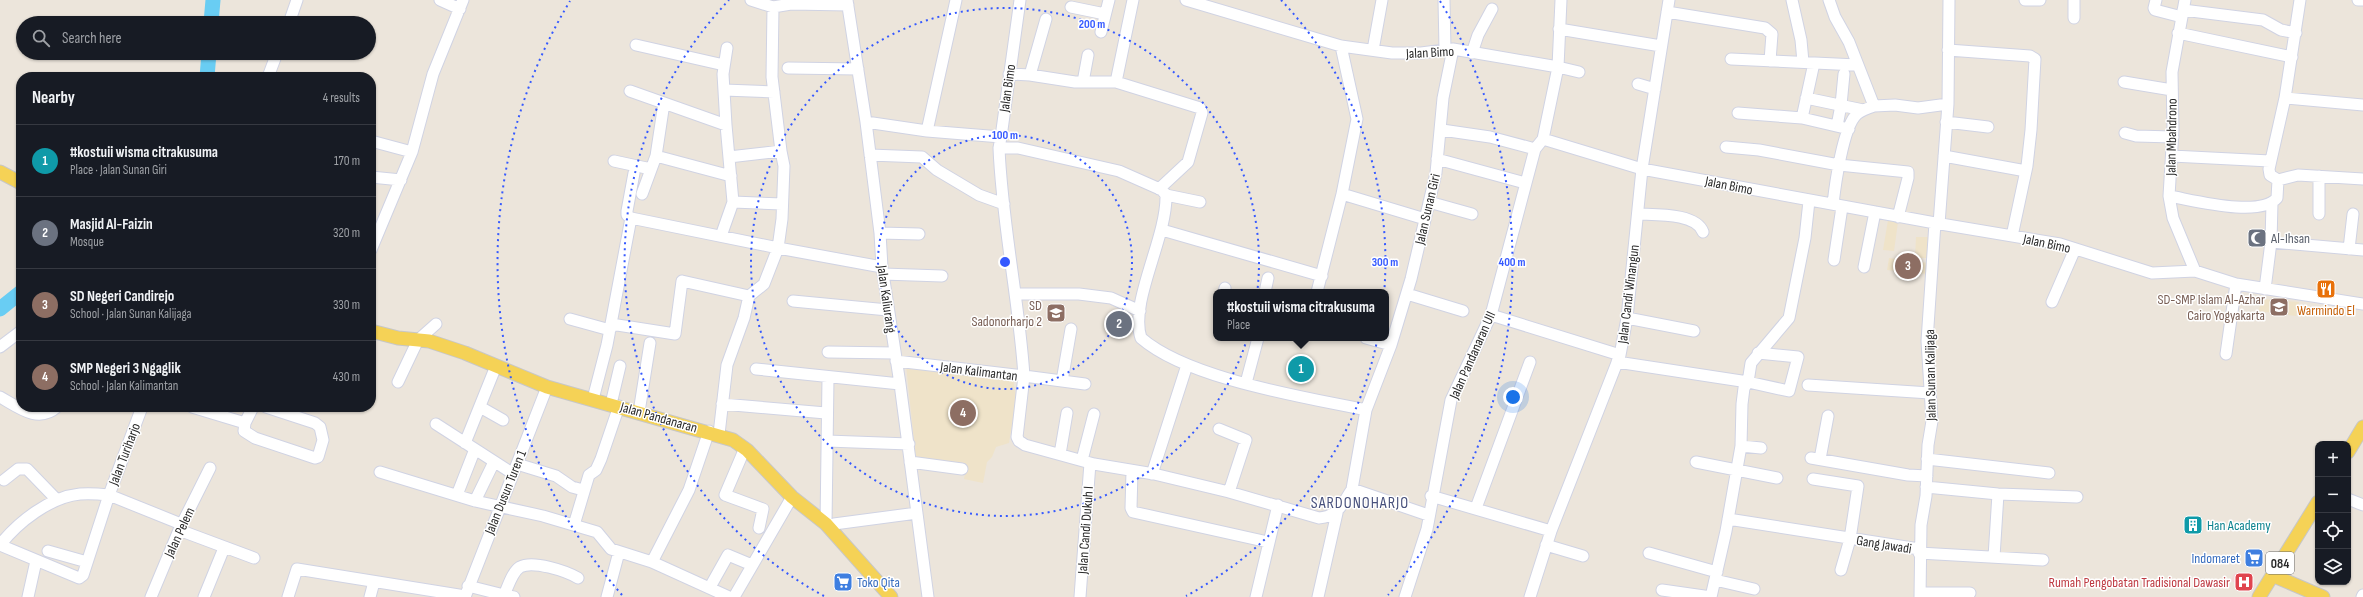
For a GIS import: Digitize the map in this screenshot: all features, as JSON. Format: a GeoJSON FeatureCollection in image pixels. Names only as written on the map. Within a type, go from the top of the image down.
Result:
{"type":"FeatureCollection","features":[{"type":"Feature","properties":{"kind":"main road"},"geometry":{"type":"LineString","coordinates":[[0,172],[16,180]]}},
{"type":"Feature","properties":{"kind":"main road","name":"Jalan Pandanaran"},"geometry":{"type":"LineString","coordinates":[[376,332],[428,341],[465,353],[547,387],[714,433],[733,440],[745,448],[792,497],[830,524],[892,597]]}},
{"type":"Feature","properties":{"kind":"main road"},"geometry":{"type":"LineString","coordinates":[[2351,447],[2363,427]]}},
{"type":"Feature","properties":{"kind":"main road","name":"084"},"geometry":{"type":"LineString","coordinates":[[2259,597],[2315,507]]}},
{"type":"Feature","properties":{"kind":"main road"},"geometry":{"type":"LineString","coordinates":[[2272,575],[2323,597]]}},
{"type":"Feature","properties":{"kind":"street"},"geometry":{"type":"LineString","coordinates":[[291,16],[297,0]]}},
{"type":"Feature","properties":{"kind":"street"},"geometry":{"type":"LineString","coordinates":[[376,236],[412,152],[433,74],[462,4],[440,0]]}},
{"type":"Feature","properties":{"kind":"street"},"geometry":{"type":"LineString","coordinates":[[751,0],[773,7],[791,4],[848,3]]}},
{"type":"Feature","properties":{"kind":"street"},"geometry":{"type":"LineString","coordinates":[[927,131],[956,0]]}},
{"type":"Feature","properties":{"kind":"street","name":"Jalan Bimo"},"geometry":{"type":"LineString","coordinates":[[1000,142],[1020,0]]}},
{"type":"Feature","properties":{"kind":"street"},"geometry":{"type":"LineString","coordinates":[[1101,32],[1109,0]]}},
{"type":"Feature","properties":{"kind":"street"},"geometry":{"type":"LineString","coordinates":[[1116,82],[1133,0]]}},
{"type":"Feature","properties":{"kind":"street","name":"Jalan Bimo"},"geometry":{"type":"LineString","coordinates":[[1186,0],[1341,46],[1392,53],[1421,53],[1449,49],[1558,66],[1579,72]]}},
{"type":"Feature","properties":{"kind":"street"},"geometry":{"type":"LineString","coordinates":[[1373,50],[1382,0]]}},
{"type":"Feature","properties":{"kind":"street","name":"Jalan Sunan Giri"},"geometry":{"type":"LineString","coordinates":[[1352,489],[1366,410],[1391,345],[1407,294],[1429,202],[1442,130],[1443,98],[1449,49],[1444,0]]}},
{"type":"Feature","properties":{"kind":"street"},"geometry":{"type":"LineString","coordinates":[[1543,139],[1558,66],[1561,0]]}},
{"type":"Feature","properties":{"kind":"street","name":"Jalan Candi Winangun"},"geometry":{"type":"LineString","coordinates":[[1530,597],[1551,530],[1580,462],[1619,358],[1627,318],[1642,169],[1669,0]]}},
{"type":"Feature","properties":{"kind":"street"},"geometry":{"type":"LineString","coordinates":[[1792,0],[1808,63],[1806,98],[1802,118]]}},
{"type":"Feature","properties":{"kind":"street"},"geometry":{"type":"LineString","coordinates":[[1829,0],[1857,65],[1869,108]]}},
{"type":"Feature","properties":{"kind":"street","name":"Jalan Sunan Kalijaga"},"geometry":{"type":"LineString","coordinates":[[1920,595],[1919,551],[1932,421],[1927,341],[1948,104],[1949,0]]}},
{"type":"Feature","properties":{"kind":"street"},"geometry":{"type":"LineString","coordinates":[[2026,0],[2040,0]]}},
{"type":"Feature","properties":{"kind":"street"},"geometry":{"type":"LineString","coordinates":[[2074,0],[2074,18]]}},
{"type":"Feature","properties":{"kind":"street"},"geometry":{"type":"LineString","coordinates":[[2156,0],[2155,10],[2183,9],[2263,20],[2281,30],[2296,33]]}},
{"type":"Feature","properties":{"kind":"street"},"geometry":{"type":"LineString","coordinates":[[2300,0],[2285,98],[2270,161],[2270,175],[2278,180],[2298,175],[2363,179]]}},
{"type":"Feature","properties":{"kind":"street"},"geometry":{"type":"LineString","coordinates":[[2358,0],[2363,0]]}},
{"type":"Feature","properties":{"kind":"street","name":"Jalan Kaliurang"},"geometry":{"type":"LineString","coordinates":[[848,3],[866,122],[880,233],[882,270],[909,444],[910,462],[928,597]]}},
{"type":"Feature","properties":{"kind":"street"},"geometry":{"type":"LineString","coordinates":[[652,562],[689,490],[714,433],[722,404],[727,365],[744,318],[749,296],[764,284],[778,248],[782,219],[784,166],[774,92],[773,7]]}},
{"type":"Feature","properties":{"kind":"street"},"geometry":{"type":"LineString","coordinates":[[1071,7],[1105,14]]}},
{"type":"Feature","properties":{"kind":"street"},"geometry":{"type":"LineString","coordinates":[[1472,53],[1478,35],[1492,9]]}},
{"type":"Feature","properties":{"kind":"street","name":"Jalan Mbahdrono"},"geometry":{"type":"LineString","coordinates":[[2183,9],[2178,33],[2172,90],[2173,138],[2169,196],[2173,218],[2195,271]]}},
{"type":"Feature","properties":{"kind":"street"},"geometry":{"type":"LineString","coordinates":[[1667,12],[1769,30],[1772,34],[1770,61]]}},
{"type":"Feature","properties":{"kind":"street"},"geometry":{"type":"LineString","coordinates":[[1030,74],[1046,19]]}},
{"type":"Feature","properties":{"kind":"street"},"geometry":{"type":"LineString","coordinates":[[1559,30],[1661,46]]}},
{"type":"Feature","properties":{"kind":"street"},"geometry":{"type":"LineString","coordinates":[[2178,33],[2292,57]]}},
{"type":"Feature","properties":{"kind":"street"},"geometry":{"type":"LineString","coordinates":[[636,46],[724,64]]}},
{"type":"Feature","properties":{"kind":"street"},"geometry":{"type":"LineString","coordinates":[[1319,289],[1342,194],[1358,114],[1341,46]]}},
{"type":"Feature","properties":{"kind":"street"},"geometry":{"type":"LineString","coordinates":[[721,236],[733,202],[724,90],[724,64],[727,48]]}},
{"type":"Feature","properties":{"kind":"street"},"geometry":{"type":"LineString","coordinates":[[1948,50],[2030,56],[2035,59],[2031,130],[2026,171],[2012,236]]}},
{"type":"Feature","properties":{"kind":"street"},"geometry":{"type":"LineString","coordinates":[[1083,82],[1088,55]]}},
{"type":"Feature","properties":{"kind":"street"},"geometry":{"type":"LineString","coordinates":[[1731,59],[1857,65]]}},
{"type":"Feature","properties":{"kind":"street"},"geometry":{"type":"LineString","coordinates":[[270,72],[274,60]]}},
{"type":"Feature","properties":{"kind":"street"},"geometry":{"type":"LineString","coordinates":[[788,68],[858,69]]}},
{"type":"Feature","properties":{"kind":"street"},"geometry":{"type":"LineString","coordinates":[[1009,74],[1030,74],[1083,82],[1116,82],[1192,105],[1201,110],[1188,162],[1162,192],[1162,230],[1140,311],[1140,338],[1187,365],[1246,383],[1366,410]]}},
{"type":"Feature","properties":{"kind":"street"},"geometry":{"type":"LineString","coordinates":[[1837,126],[1842,105],[1844,74]]}},
{"type":"Feature","properties":{"kind":"street"},"geometry":{"type":"LineString","coordinates":[[2124,82],[2172,90]]}},
{"type":"Feature","properties":{"kind":"street"},"geometry":{"type":"LineString","coordinates":[[1638,84],[1655,89]]}},
{"type":"Feature","properties":{"kind":"street"},"geometry":{"type":"LineString","coordinates":[[724,90],[774,92]]}},
{"type":"Feature","properties":{"kind":"street"},"geometry":{"type":"LineString","coordinates":[[630,91],[726,125]]}},
{"type":"Feature","properties":{"kind":"street"},"geometry":{"type":"LineString","coordinates":[[1806,98],[1842,105],[1869,108],[1895,105],[1918,108],[1948,104]]}},
{"type":"Feature","properties":{"kind":"street"},"geometry":{"type":"LineString","coordinates":[[2285,98],[2363,105]]}},
{"type":"Feature","properties":{"kind":"street"},"geometry":{"type":"LineString","coordinates":[[642,194],[656,156],[664,103]]}},
{"type":"Feature","properties":{"kind":"street"},"geometry":{"type":"LineString","coordinates":[[1834,260],[1839,165],[1856,114],[1869,108]]}},
{"type":"Feature","properties":{"kind":"street"},"geometry":{"type":"LineString","coordinates":[[1738,112],[1802,118],[1850,129]]}},
{"type":"Feature","properties":{"kind":"street"},"geometry":{"type":"LineString","coordinates":[[866,122],[1000,142],[1018,148],[1119,171],[1162,192],[1200,202]]}},
{"type":"Feature","properties":{"kind":"street"},"geometry":{"type":"LineString","coordinates":[[1946,122],[1988,127]]}},
{"type":"Feature","properties":{"kind":"street"},"geometry":{"type":"LineString","coordinates":[[1442,130],[1490,138],[1535,149]]}},
{"type":"Feature","properties":{"kind":"street"},"geometry":{"type":"LineString","coordinates":[[2125,133],[2136,136],[2173,138]]}},
{"type":"Feature","properties":{"kind":"street","name":"Jalan Bimo"},"geometry":{"type":"LineString","coordinates":[[1543,139],[1642,169],[1937,224],[2060,244],[2152,274],[2195,271],[2236,284],[2363,304]]}},
{"type":"Feature","properties":{"kind":"street","name":"Jalan Pandanaran UII"},"geometry":{"type":"LineString","coordinates":[[1405,597],[1427,529],[1428,514],[1451,400],[1491,315],[1535,149],[1543,139]]}},
{"type":"Feature","properties":{"kind":"street","name":"Jalan Kalimantan"},"geometry":{"type":"LineString","coordinates":[[828,352],[895,357],[1024,376],[1016,294],[1004,204],[1000,142]]}},
{"type":"Feature","properties":{"kind":"street"},"geometry":{"type":"LineString","coordinates":[[376,143],[412,152]]}},
{"type":"Feature","properties":{"kind":"street"},"geometry":{"type":"LineString","coordinates":[[1726,147],[1759,150],[1839,165],[1908,172],[1908,178],[1898,217]]}},
{"type":"Feature","properties":{"kind":"street"},"geometry":{"type":"LineString","coordinates":[[729,157],[781,151]]}},
{"type":"Feature","properties":{"kind":"street"},"geometry":{"type":"LineString","coordinates":[[870,155],[922,157],[937,170],[978,195],[1004,204]]}},
{"type":"Feature","properties":{"kind":"street"},"geometry":{"type":"LineString","coordinates":[[656,156],[731,176]]}},
{"type":"Feature","properties":{"kind":"street"},"geometry":{"type":"LineString","coordinates":[[1944,156],[2026,171]]}},
{"type":"Feature","properties":{"kind":"street"},"geometry":{"type":"LineString","coordinates":[[2172,156],[2270,161]]}},
{"type":"Feature","properties":{"kind":"street"},"geometry":{"type":"LineString","coordinates":[[1437,159],[1526,183]]}},
{"type":"Feature","properties":{"kind":"street"},"geometry":{"type":"LineString","coordinates":[[614,161],[651,169]]}},
{"type":"Feature","properties":{"kind":"street"},"geometry":{"type":"LineString","coordinates":[[634,173],[627,215],[631,218],[882,270],[942,276]]}},
{"type":"Feature","properties":{"kind":"street"},"geometry":{"type":"LineString","coordinates":[[2319,176],[2319,214]]}},
{"type":"Feature","properties":{"kind":"street"},"geometry":{"type":"LineString","coordinates":[[376,178],[401,180]]}},
{"type":"Feature","properties":{"kind":"street"},"geometry":{"type":"LineString","coordinates":[[2169,196],[2248,208],[2272,203],[2277,198],[2278,180]]}},
{"type":"Feature","properties":{"kind":"street"},"geometry":{"type":"LineString","coordinates":[[1342,194],[1425,219]]}},
{"type":"Feature","properties":{"kind":"street"},"geometry":{"type":"LineString","coordinates":[[1662,590],[1711,597],[1728,519],[1741,446],[1744,388],[1748,382],[1751,363],[1789,318],[1805,238],[1809,201]]}},
{"type":"Feature","properties":{"kind":"street"},"geometry":{"type":"LineString","coordinates":[[733,202],[782,204]]}},
{"type":"Feature","properties":{"kind":"street"},"geometry":{"type":"LineString","coordinates":[[1429,202],[1472,214]]}},
{"type":"Feature","properties":{"kind":"street"},"geometry":{"type":"LineString","coordinates":[[2265,289],[2271,242],[2272,203]]}},
{"type":"Feature","properties":{"kind":"street"},"geometry":{"type":"LineString","coordinates":[[1864,267],[1875,212]]}},
{"type":"Feature","properties":{"kind":"street"},"geometry":{"type":"LineString","coordinates":[[1638,214],[1688,219],[1698,223],[1703,232]]}},
{"type":"Feature","properties":{"kind":"street"},"geometry":{"type":"LineString","coordinates":[[2349,249],[2353,214]]}},
{"type":"Feature","properties":{"kind":"street"},"geometry":{"type":"LineString","coordinates":[[593,399],[610,327],[631,218]]}},
{"type":"Feature","properties":{"kind":"street"},"geometry":{"type":"LineString","coordinates":[[1162,230],[1322,276]]}},
{"type":"Feature","properties":{"kind":"street"},"geometry":{"type":"LineString","coordinates":[[880,233],[919,234]]}},
{"type":"Feature","properties":{"kind":"street"},"geometry":{"type":"LineString","coordinates":[[2271,242],[2363,250]]}},
{"type":"Feature","properties":{"kind":"street"},"geometry":{"type":"LineString","coordinates":[[2052,302],[2074,249]]}},
{"type":"Feature","properties":{"kind":"street"},"geometry":{"type":"LineString","coordinates":[[1266,289],[1268,278]]}},
{"type":"Feature","properties":{"kind":"street"},"geometry":{"type":"LineString","coordinates":[[570,320],[610,327],[675,334],[682,282],[749,296]]}},
{"type":"Feature","properties":{"kind":"street"},"geometry":{"type":"LineString","coordinates":[[2226,354],[2236,284]]}},
{"type":"Feature","properties":{"kind":"street"},"geometry":{"type":"LineString","coordinates":[[1016,294],[1079,294],[1111,298],[1140,311]]}},
{"type":"Feature","properties":{"kind":"street"},"geometry":{"type":"LineString","coordinates":[[1407,294],[1463,311]]}},
{"type":"Feature","properties":{"kind":"street"},"geometry":{"type":"LineString","coordinates":[[793,301],[888,310]]}},
{"type":"Feature","properties":{"kind":"street"},"geometry":{"type":"LineString","coordinates":[[1491,315],[1619,358],[1789,391],[1798,357],[1758,353]]}},
{"type":"Feature","properties":{"kind":"street"},"geometry":{"type":"LineString","coordinates":[[1627,318],[1694,331]]}},
{"type":"Feature","properties":{"kind":"street"},"geometry":{"type":"LineString","coordinates":[[398,382],[418,340],[436,324]]}},
{"type":"Feature","properties":{"kind":"street"},"geometry":{"type":"LineString","coordinates":[[1062,381],[1071,329]]}},
{"type":"Feature","properties":{"kind":"street"},"geometry":{"type":"LineString","coordinates":[[0,347],[16,334]]}},
{"type":"Feature","properties":{"kind":"street"},"geometry":{"type":"LineString","coordinates":[[1246,383],[1257,341]]}},
{"type":"Feature","properties":{"kind":"street"},"geometry":{"type":"LineString","coordinates":[[1377,341],[1391,345]]}},
{"type":"Feature","properties":{"kind":"street"},"geometry":{"type":"LineString","coordinates":[[639,412],[650,344]]}},
{"type":"Feature","properties":{"kind":"street"},"geometry":{"type":"LineString","coordinates":[[1476,508],[1530,362]]}},
{"type":"Feature","properties":{"kind":"street"},"geometry":{"type":"LineString","coordinates":[[1152,474],[1187,365]]}},
{"type":"Feature","properties":{"kind":"street"},"geometry":{"type":"LineString","coordinates":[[465,443],[496,366]]}},
{"type":"Feature","properties":{"kind":"street"},"geometry":{"type":"LineString","coordinates":[[574,525],[588,475],[596,470],[601,459],[615,405],[620,366]]}},
{"type":"Feature","properties":{"kind":"street"},"geometry":{"type":"LineString","coordinates":[[756,369],[828,378],[900,384]]}},
{"type":"Feature","properties":{"kind":"street"},"geometry":{"type":"LineString","coordinates":[[1085,384],[1024,376],[1017,437],[1019,441],[1025,445],[1086,462],[1152,474],[1229,492],[1319,518],[1328,518],[1336,513]]}},
{"type":"Feature","properties":{"kind":"street"},"geometry":{"type":"LineString","coordinates":[[828,378],[826,413],[830,524],[917,513]]}},
{"type":"Feature","properties":{"kind":"street"},"geometry":{"type":"LineString","coordinates":[[1808,385],[1930,393]]}},
{"type":"Feature","properties":{"kind":"street","name":"Jalan Dusun Turen 1"},"geometry":{"type":"LineString","coordinates":[[466,593],[547,387]]}},
{"type":"Feature","properties":{"kind":"street"},"geometry":{"type":"LineString","coordinates":[[0,397],[16,406]]}},
{"type":"Feature","properties":{"kind":"street"},"geometry":{"type":"LineString","coordinates":[[722,404],[826,413]]}},
{"type":"Feature","properties":{"kind":"street"},"geometry":{"type":"LineString","coordinates":[[480,407],[503,420]]}},
{"type":"Feature","properties":{"kind":"street"},"geometry":{"type":"LineString","coordinates":[[26,412],[31,415],[45,415],[50,412]]}},
{"type":"Feature","properties":{"kind":"street","name":"Jalan Turiharjo"},"geometry":{"type":"LineString","coordinates":[[0,545],[11,531],[57,500],[80,494],[109,495],[140,412]]}},
{"type":"Feature","properties":{"kind":"street"},"geometry":{"type":"LineString","coordinates":[[209,412],[245,423]]}},
{"type":"Feature","properties":{"kind":"street"},"geometry":{"type":"LineString","coordinates":[[250,412],[245,423],[244,431],[250,435],[314,458],[318,457],[324,440],[320,428],[315,423],[281,412]]}},
{"type":"Feature","properties":{"kind":"street"},"geometry":{"type":"LineString","coordinates":[[1060,454],[1067,413]]}},
{"type":"Feature","properties":{"kind":"street","name":"Jalan Candi Dukuh I"},"geometry":{"type":"LineString","coordinates":[[1080,597],[1086,462],[1094,414]]}},
{"type":"Feature","properties":{"kind":"street"},"geometry":{"type":"LineString","coordinates":[[1828,416],[1816,458],[1908,475],[1927,476]]}},
{"type":"Feature","properties":{"kind":"street"},"geometry":{"type":"LineString","coordinates":[[436,424],[494,462],[515,469],[556,476],[572,487],[583,490]]}},
{"type":"Feature","properties":{"kind":"street"},"geometry":{"type":"LineString","coordinates":[[1219,429],[1246,440],[1229,492]]}},
{"type":"Feature","properties":{"kind":"street"},"geometry":{"type":"LineString","coordinates":[[827,441],[909,444]]}},
{"type":"Feature","properties":{"kind":"street"},"geometry":{"type":"LineString","coordinates":[[1741,446],[1761,448]]}},
{"type":"Feature","properties":{"kind":"street"},"geometry":{"type":"LineString","coordinates":[[745,448],[725,495],[763,509],[759,528]]}},
{"type":"Feature","properties":{"kind":"street"},"geometry":{"type":"LineString","coordinates":[[457,495],[475,449]]}},
{"type":"Feature","properties":{"kind":"street"},"geometry":{"type":"LineString","coordinates":[[1927,459],[2049,473]]}},
{"type":"Feature","properties":{"kind":"street"},"geometry":{"type":"LineString","coordinates":[[475,501],[494,462]]}},
{"type":"Feature","properties":{"kind":"street"},"geometry":{"type":"LineString","coordinates":[[910,462],[962,469]]}},
{"type":"Feature","properties":{"kind":"street"},"geometry":{"type":"LineString","coordinates":[[1696,462],[1777,478]]}},
{"type":"Feature","properties":{"kind":"street","name":"Jalan Pelem"},"geometry":{"type":"LineString","coordinates":[[151,597],[180,527],[210,468]]}},
{"type":"Feature","properties":{"kind":"street"},"geometry":{"type":"LineString","coordinates":[[4,480],[18,469],[27,469],[57,500]]}},
{"type":"Feature","properties":{"kind":"street"},"geometry":{"type":"LineString","coordinates":[[1132,470],[1131,503],[1133,512],[1268,542]]}},
{"type":"Feature","properties":{"kind":"street"},"geometry":{"type":"LineString","coordinates":[[380,472],[475,501],[501,506],[597,532],[611,549],[652,562],[729,597]]}},
{"type":"Feature","properties":{"kind":"street"},"geometry":{"type":"LineString","coordinates":[[1813,479],[1858,486],[1850,538],[1842,570]]}},
{"type":"Feature","properties":{"kind":"street"},"geometry":{"type":"LineString","coordinates":[[1926,488],[1998,494],[2077,497]]}},
{"type":"Feature","properties":{"kind":"street"},"geometry":{"type":"LineString","coordinates":[[1318,597],[1336,513],[1352,489],[1428,514]]}},
{"type":"Feature","properties":{"kind":"street"},"geometry":{"type":"LineString","coordinates":[[1994,557],[1998,494]]}},
{"type":"Feature","properties":{"kind":"street"},"geometry":{"type":"LineString","coordinates":[[0,545],[79,578],[83,575],[109,495],[224,548],[254,558]]}},
{"type":"Feature","properties":{"kind":"street"},"geometry":{"type":"LineString","coordinates":[[1432,496],[1551,530]]}},
{"type":"Feature","properties":{"kind":"street"},"geometry":{"type":"LineString","coordinates":[[734,597],[792,497]]}},
{"type":"Feature","properties":{"kind":"street"},"geometry":{"type":"LineString","coordinates":[[2351,500],[2363,505]]}},
{"type":"Feature","properties":{"kind":"street"},"geometry":{"type":"LineString","coordinates":[[1256,597],[1278,505]]}},
{"type":"Feature","properties":{"kind":"street","name":"Gang Jawadi"},"geometry":{"type":"LineString","coordinates":[[1728,519],[1850,538],[1919,551],[2044,560]]}},
{"type":"Feature","properties":{"kind":"street"},"geometry":{"type":"LineString","coordinates":[[1546,545],[1583,556]]}},
{"type":"Feature","properties":{"kind":"street"},"geometry":{"type":"LineString","coordinates":[[204,597],[224,548]]}},
{"type":"Feature","properties":{"kind":"street"},"geometry":{"type":"LineString","coordinates":[[48,551],[87,562]]}},
{"type":"Feature","properties":{"kind":"street"},"geometry":{"type":"LineString","coordinates":[[607,597],[619,552]]}},
{"type":"Feature","properties":{"kind":"street"},"geometry":{"type":"LineString","coordinates":[[1649,552],[1754,589]]}},
{"type":"Feature","properties":{"kind":"street"},"geometry":{"type":"LineString","coordinates":[[710,588],[728,555],[752,565]]}},
{"type":"Feature","properties":{"kind":"street"},"geometry":{"type":"LineString","coordinates":[[28,597],[36,561]]}},
{"type":"Feature","properties":{"kind":"street"},"geometry":{"type":"LineString","coordinates":[[288,597],[297,569],[374,582],[466,593],[509,596],[517,570],[526,565],[565,570],[578,578]]}},
{"type":"Feature","properties":{"kind":"street"},"geometry":{"type":"LineString","coordinates":[[370,597],[374,582]]}},
{"type":"Feature","properties":{"kind":"street"},"geometry":{"type":"LineString","coordinates":[[1920,595],[1970,594]]}},
{"type":"Feature","properties":{"kind":"shaded area"},"geometry":{"type":"Polygon","coordinates":[[[1888,220],[1898,222],[1894,251],[1883,250],[1888,220]]]}},
{"type":"Feature","properties":{"kind":"shaded area"},"geometry":{"type":"Polygon","coordinates":[[[1916,237],[1929,237],[1928,258],[1915,258],[1916,237]]]}},
{"type":"Feature","properties":{"kind":"shaded area"},"geometry":{"type":"Polygon","coordinates":[[[1889,258],[1928,263],[1927,274],[1887,270],[1889,258]]]}},
{"type":"Feature","properties":{"kind":"shaded area","name":"SD-SMP Islam Al-Azhar Cairo Yogyakarta"},"geometry":{"type":"Polygon","coordinates":[[[2261,299],[2299,302],[2296,316],[2259,311],[2261,299]]]}},
{"type":"Feature","properties":{"kind":"shaded area"},"geometry":{"type":"Polygon","coordinates":[[[906,365],[1013,378],[1016,400],[1009,443],[996,447],[992,457],[987,462],[983,483],[964,479],[966,468],[916,460],[906,365]]]}},
{"type":"Feature","properties":{"kind":"shaded area","name":"Rumah Pengobatan Tradisional Dawasir"},"geometry":{"type":"Polygon","coordinates":[[[2234,574],[2256,584],[2253,590],[2231,581],[2234,574]]]}},
{"type":"Feature","properties":{"kind":"waterway"},"geometry":{"type":"LineString","coordinates":[[212,16],[213,0]]}},
{"type":"Feature","properties":{"kind":"waterway"},"geometry":{"type":"LineString","coordinates":[[207,72],[208,60]]}},
{"type":"Feature","properties":{"kind":"waterway"},"geometry":{"type":"LineString","coordinates":[[0,309],[16,296]]}},
{"type":"Feature","properties":{"kind":"place","name":"Al-Ihsan"},"geometry":{"type":"Point","coordinates":[2257,238]}},
{"type":"Feature","properties":{"kind":"place","name":"SD Negeri Candirejo"},"geometry":{"type":"Point","coordinates":[1908,266]}},
{"type":"Feature","properties":{"kind":"place","name":"Warmindo El"},"geometry":{"type":"Point","coordinates":[2326,289]}},
{"type":"Feature","properties":{"kind":"place","name":"SD-SMP Islam Al-Azhar Cairo Yogyakarta"},"geometry":{"type":"Point","coordinates":[2279,307]}},
{"type":"Feature","properties":{"kind":"place","name":"SD Sadonorharjo 2"},"geometry":{"type":"Point","coordinates":[1056,313]}},
{"type":"Feature","properties":{"kind":"place","name":"Masjid Al-Faizin"},"geometry":{"type":"Point","coordinates":[1119,324]}},
{"type":"Feature","properties":{"kind":"place","name":"#kostuii wisma citrakusuma"},"geometry":{"type":"Point","coordinates":[1301,369]}},
{"type":"Feature","properties":{"kind":"place","name":"SMP Negeri 3 Ngaglik"},"geometry":{"type":"Point","coordinates":[963,413]}},
{"type":"Feature","properties":{"kind":"place","name":"Han Academy"},"geometry":{"type":"Point","coordinates":[2193,525]}},
{"type":"Feature","properties":{"kind":"place","name":"Indomaret"},"geometry":{"type":"Point","coordinates":[2254,558]}},
{"type":"Feature","properties":{"kind":"place","name":"Toko Qita"},"geometry":{"type":"Point","coordinates":[843,582]}},
{"type":"Feature","properties":{"kind":"place","name":"Rumah Pengobatan Tradisional Dawasir"},"geometry":{"type":"Point","coordinates":[2244,582]}},
{"type":"Feature","properties":{"kind":"district","name":"SARDONOHARJO"},"geometry":{"type":"Point","coordinates":[1360,502]}}]}
